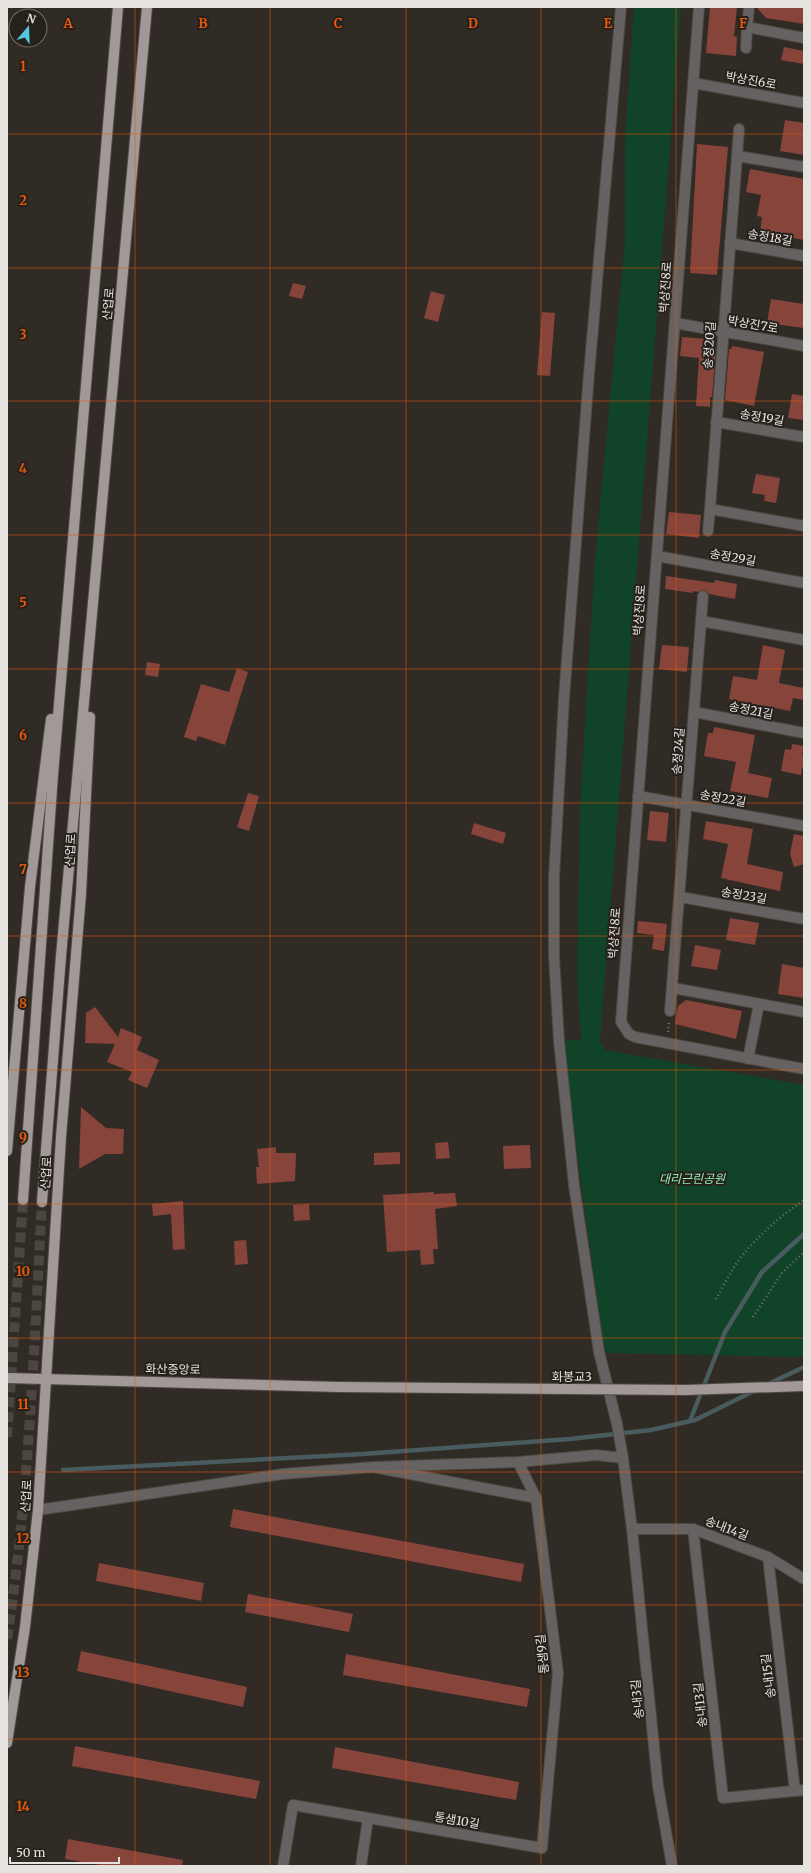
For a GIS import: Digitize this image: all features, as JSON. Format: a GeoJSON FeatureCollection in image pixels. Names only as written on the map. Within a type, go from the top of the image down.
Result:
{"type":"FeatureCollection","features":[{"type":"Feature","properties":{"kind":"main road","name":"산업로"},"geometry":{"type":"LineString","coordinates":[[23,1200],[51,790],[118,7]]}},
{"type":"Feature","properties":{"kind":"main road","name":"산업로"},"geometry":{"type":"LineString","coordinates":[[42,1202],[61,956],[147,7]]}},
{"type":"Feature","properties":{"kind":"main road","name":"산업로"},"geometry":{"type":"LineString","coordinates":[[7,1151],[30,887],[43,774],[68,600]]}},
{"type":"Feature","properties":{"kind":"main road","name":"산업로"},"geometry":{"type":"LineString","coordinates":[[7,1743],[25,1627],[38,1510],[61,1137],[81,886],[94,603]]}},
{"type":"Feature","properties":{"kind":"main road","name":"화산중앙로"},"geometry":{"type":"LineString","coordinates":[[7,1378],[339,1387]]}},
{"type":"Feature","properties":{"kind":"main road","name":"화봉교3"},"geometry":{"type":"LineString","coordinates":[[339,1387],[686,1390],[804,1386]]}},
{"type":"Feature","properties":{"kind":"street","name":"송내3길"},"geometry":{"type":"LineString","coordinates":[[621,7],[576,539],[561,743],[554,877],[554,957],[567,1125],[574,1184],[599,1352],[617,1424],[623,1458],[632,1528],[658,1786],[672,1866]]}},
{"type":"Feature","properties":{"kind":"street","name":"박상진8로"},"geometry":{"type":"LineString","coordinates":[[699,7],[621,1022],[629,1034],[635,1037],[804,1069]]}},
{"type":"Feature","properties":{"kind":"street"},"geometry":{"type":"LineString","coordinates":[[746,48],[749,7]]}},
{"type":"Feature","properties":{"kind":"street"},"geometry":{"type":"LineString","coordinates":[[747,27],[804,38]]}},
{"type":"Feature","properties":{"kind":"street","name":"박상진6로"},"geometry":{"type":"LineString","coordinates":[[693,83],[804,103]]}},
{"type":"Feature","properties":{"kind":"street","name":"송정20길"},"geometry":{"type":"LineString","coordinates":[[708,531],[739,129]]}},
{"type":"Feature","properties":{"kind":"street"},"geometry":{"type":"LineString","coordinates":[[737,156],[804,167]]}},
{"type":"Feature","properties":{"kind":"street","name":"송정18길"},"geometry":{"type":"LineString","coordinates":[[730,243],[804,256]]}},
{"type":"Feature","properties":{"kind":"street","name":"박상진7로"},"geometry":{"type":"LineString","coordinates":[[675,323],[804,346]]}},
{"type":"Feature","properties":{"kind":"street","name":"송정19길"},"geometry":{"type":"LineString","coordinates":[[716,422],[804,437]]}},
{"type":"Feature","properties":{"kind":"street"},"geometry":{"type":"LineString","coordinates":[[710,509],[804,526]]}},
{"type":"Feature","properties":{"kind":"street","name":"송정29길"},"geometry":{"type":"LineString","coordinates":[[656,556],[804,583]]}},
{"type":"Feature","properties":{"kind":"street","name":"송정24길"},"geometry":{"type":"LineString","coordinates":[[670,1011],[703,596]]}},
{"type":"Feature","properties":{"kind":"street"},"geometry":{"type":"LineString","coordinates":[[701,621],[804,640]]}},
{"type":"Feature","properties":{"kind":"street","name":"송정21길"},"geometry":{"type":"LineString","coordinates":[[694,712],[804,733]]}},
{"type":"Feature","properties":{"kind":"street","name":"송정22길"},"geometry":{"type":"LineString","coordinates":[[638,796],[804,826]]}},
{"type":"Feature","properties":{"kind":"street","name":"송정23길"},"geometry":{"type":"LineString","coordinates":[[680,897],[804,919]]}},
{"type":"Feature","properties":{"kind":"street"},"geometry":{"type":"LineString","coordinates":[[673,988],[804,1012]]}},
{"type":"Feature","properties":{"kind":"street"},"geometry":{"type":"LineString","coordinates":[[748,1059],[759,1004]]}},
{"type":"Feature","properties":{"kind":"street"},"geometry":{"type":"LineString","coordinates":[[38,1510],[283,1474],[373,1467],[518,1462],[596,1455],[623,1458]]}},
{"type":"Feature","properties":{"kind":"street","name":"통샘9길"},"geometry":{"type":"LineString","coordinates":[[518,1462],[536,1498],[558,1673],[542,1848]]}},
{"type":"Feature","properties":{"kind":"street"},"geometry":{"type":"LineString","coordinates":[[373,1467],[536,1498]]}},
{"type":"Feature","properties":{"kind":"street","name":"송내14길"},"geometry":{"type":"LineString","coordinates":[[632,1528],[693,1529],[768,1557],[804,1579]]}},
{"type":"Feature","properties":{"kind":"street","name":"송내13길"},"geometry":{"type":"LineString","coordinates":[[693,1529],[723,1798],[799,1791]]}},
{"type":"Feature","properties":{"kind":"street","name":"송내15길"},"geometry":{"type":"LineString","coordinates":[[768,1557],[799,1791]]}},
{"type":"Feature","properties":{"kind":"street","name":"통샘10길"},"geometry":{"type":"LineString","coordinates":[[283,1866],[293,1805],[542,1848]]}},
{"type":"Feature","properties":{"kind":"street"},"geometry":{"type":"LineString","coordinates":[[361,1866],[368,1818]]}},
{"type":"Feature","properties":{"kind":"path"},"geometry":{"type":"LineString","coordinates":[[666,1043],[670,1011]]}},
{"type":"Feature","properties":{"kind":"path"},"geometry":{"type":"LineString","coordinates":[[716,1299],[734,1267],[751,1245],[769,1227],[804,1200]]}},
{"type":"Feature","properties":{"kind":"path"},"geometry":{"type":"LineString","coordinates":[[753,1317],[782,1273],[804,1252]]}},
{"type":"Feature","properties":{"kind":"green space","name":"대리근린공원"},"geometry":{"type":"Polygon","coordinates":[[[634,7],[681,7],[600,1041],[605,1050],[804,1085],[804,1357],[604,1353],[562,1040],[581,1040],[577,977],[580,807],[595,559],[625,240],[625,138],[634,7]]]}},
{"type":"Feature","properties":{"kind":"building"},"geometry":{"type":"Polygon","coordinates":[[[710,7],[737,7],[734,36],[737,37],[736,56],[706,53],[710,7]]]}},
{"type":"Feature","properties":{"kind":"building"},"geometry":{"type":"Polygon","coordinates":[[[756,7],[804,7],[804,24],[766,18],[756,7]]]}},
{"type":"Feature","properties":{"kind":"building"},"geometry":{"type":"Polygon","coordinates":[[[784,47],[804,51],[804,64],[781,60],[784,47]]]}},
{"type":"Feature","properties":{"kind":"building"},"geometry":{"type":"Polygon","coordinates":[[[785,120],[804,123],[804,155],[780,151],[785,120]]]}},
{"type":"Feature","properties":{"kind":"building"},"geometry":{"type":"Polygon","coordinates":[[[697,144],[728,147],[717,275],[690,273],[697,144]]]}},
{"type":"Feature","properties":{"kind":"building"},"geometry":{"type":"Polygon","coordinates":[[[750,169],[804,179],[804,240],[760,232],[762,217],[757,216],[761,195],[746,192],[750,169]]]}},
{"type":"Feature","properties":{"kind":"building"},"geometry":{"type":"Polygon","coordinates":[[[293,283],[306,286],[302,299],[289,296],[293,283]]]}},
{"type":"Feature","properties":{"kind":"building"},"geometry":{"type":"Polygon","coordinates":[[[431,291],[445,295],[438,322],[424,318],[431,291]]]}},
{"type":"Feature","properties":{"kind":"building"},"geometry":{"type":"Polygon","coordinates":[[[771,299],[804,304],[804,328],[767,323],[771,299]]]}},
{"type":"Feature","properties":{"kind":"building"},"geometry":{"type":"Polygon","coordinates":[[[542,312],[555,313],[550,376],[537,375],[542,312]]]}},
{"type":"Feature","properties":{"kind":"building"},"geometry":{"type":"Polygon","coordinates":[[[682,337],[708,339],[707,347],[716,348],[710,407],[696,406],[699,358],[680,356],[682,337]]]}},
{"type":"Feature","properties":{"kind":"building"},"geometry":{"type":"Polygon","coordinates":[[[732,346],[764,352],[754,406],[725,400],[729,349],[731,349],[732,346]]]}},
{"type":"Feature","properties":{"kind":"building"},"geometry":{"type":"Polygon","coordinates":[[[792,394],[804,396],[804,420],[788,418],[792,394]]]}},
{"type":"Feature","properties":{"kind":"building"},"geometry":{"type":"Polygon","coordinates":[[[756,474],[780,478],[776,503],[764,501],[765,495],[752,493],[756,474]]]}},
{"type":"Feature","properties":{"kind":"building"},"geometry":{"type":"Polygon","coordinates":[[[669,512],[701,515],[699,538],[666,534],[669,512]]]}},
{"type":"Feature","properties":{"kind":"building"},"geometry":{"type":"Polygon","coordinates":[[[666,576],[714,583],[715,580],[737,584],[735,599],[709,594],[704,590],[698,592],[693,591],[693,593],[665,589],[666,576]]]}},
{"type":"Feature","properties":{"kind":"building"},"geometry":{"type":"Polygon","coordinates":[[[662,645],[689,647],[687,672],[659,669],[662,645]]]}},
{"type":"Feature","properties":{"kind":"building"},"geometry":{"type":"Polygon","coordinates":[[[763,645],[785,650],[779,683],[804,688],[804,700],[793,698],[790,711],[729,699],[733,676],[757,680],[763,645]]]}},
{"type":"Feature","properties":{"kind":"building"},"geometry":{"type":"Polygon","coordinates":[[[147,662],[160,664],[158,677],[145,675],[147,662]]]}},
{"type":"Feature","properties":{"kind":"building"},"geometry":{"type":"Polygon","coordinates":[[[237,668],[248,672],[225,745],[198,736],[196,741],[184,737],[201,684],[229,692],[237,668]]]}},
{"type":"Feature","properties":{"kind":"building"},"geometry":{"type":"Polygon","coordinates":[[[714,727],[755,735],[748,773],[772,778],[768,798],[730,791],[736,762],[704,756],[708,733],[713,733],[714,727]]]}},
{"type":"Feature","properties":{"kind":"building"},"geometry":{"type":"Polygon","coordinates":[[[792,744],[804,746],[802,755],[804,756],[804,768],[802,768],[801,775],[781,771],[785,749],[791,750],[792,744]]]}},
{"type":"Feature","properties":{"kind":"building"},"geometry":{"type":"Polygon","coordinates":[[[248,793],[259,796],[249,831],[237,827],[248,793]]]}},
{"type":"Feature","properties":{"kind":"building"},"geometry":{"type":"Polygon","coordinates":[[[650,811],[669,813],[666,842],[647,840],[650,811]]]}},
{"type":"Feature","properties":{"kind":"building"},"geometry":{"type":"Polygon","coordinates":[[[706,821],[753,829],[747,864],[783,872],[780,891],[721,878],[728,844],[703,839],[706,821]]]}},
{"type":"Feature","properties":{"kind":"building"},"geometry":{"type":"Polygon","coordinates":[[[474,823],[506,833],[503,844],[471,834],[474,823]]]}},
{"type":"Feature","properties":{"kind":"building"},"geometry":{"type":"Polygon","coordinates":[[[794,834],[804,836],[804,864],[794,867],[790,854],[794,834]]]}},
{"type":"Feature","properties":{"kind":"building"},"geometry":{"type":"Polygon","coordinates":[[[730,918],[759,923],[755,945],[726,940],[730,918]]]}},
{"type":"Feature","properties":{"kind":"building"},"geometry":{"type":"Polygon","coordinates":[[[638,921],[667,924],[664,951],[652,949],[654,935],[637,933],[638,921]]]}},
{"type":"Feature","properties":{"kind":"building"},"geometry":{"type":"Polygon","coordinates":[[[695,945],[721,950],[717,970],[691,966],[695,945]]]}},
{"type":"Feature","properties":{"kind":"building"},"geometry":{"type":"Polygon","coordinates":[[[782,964],[804,968],[804,998],[778,994],[782,964]]]}},
{"type":"Feature","properties":{"kind":"building"},"geometry":{"type":"Polygon","coordinates":[[[686,1000],[742,1011],[736,1039],[675,1024],[678,1006],[686,1000]]]}},
{"type":"Feature","properties":{"kind":"building"},"geometry":{"type":"Polygon","coordinates":[[[95,1007],[118,1037],[121,1028],[142,1037],[137,1050],[159,1060],[147,1088],[128,1080],[132,1072],[107,1062],[115,1044],[85,1043],[86,1013],[95,1007]]]}},
{"type":"Feature","properties":{"kind":"building"},"geometry":{"type":"Polygon","coordinates":[[[81,1107],[106,1128],[124,1129],[123,1154],[105,1154],[79,1169],[81,1107]]]}},
{"type":"Feature","properties":{"kind":"building"},"geometry":{"type":"Polygon","coordinates":[[[448,1142],[450,1158],[436,1159],[435,1143],[448,1142]]]}},
{"type":"Feature","properties":{"kind":"building"},"geometry":{"type":"Polygon","coordinates":[[[530,1145],[531,1168],[504,1169],[503,1146],[530,1145]]]}},
{"type":"Feature","properties":{"kind":"building"},"geometry":{"type":"Polygon","coordinates":[[[276,1147],[276,1153],[296,1153],[295,1181],[257,1184],[256,1167],[259,1167],[257,1149],[276,1147]]]}},
{"type":"Feature","properties":{"kind":"building"},"geometry":{"type":"Polygon","coordinates":[[[400,1152],[400,1164],[374,1165],[374,1153],[400,1152]]]}},
{"type":"Feature","properties":{"kind":"building"},"geometry":{"type":"Polygon","coordinates":[[[434,1192],[434,1194],[455,1193],[457,1206],[435,1209],[438,1249],[433,1249],[434,1264],[421,1265],[420,1250],[387,1252],[383,1195],[434,1192]]]}},
{"type":"Feature","properties":{"kind":"building"},"geometry":{"type":"Polygon","coordinates":[[[183,1201],[185,1249],[173,1250],[171,1214],[153,1216],[152,1204],[183,1201]]]}},
{"type":"Feature","properties":{"kind":"building"},"geometry":{"type":"Polygon","coordinates":[[[309,1204],[310,1220],[294,1221],[293,1205],[309,1204]]]}},
{"type":"Feature","properties":{"kind":"building"},"geometry":{"type":"Polygon","coordinates":[[[246,1240],[248,1264],[235,1265],[234,1241],[246,1240]]]}},
{"type":"Feature","properties":{"kind":"building"},"geometry":{"type":"Polygon","coordinates":[[[233,1509],[524,1564],[521,1582],[230,1527],[233,1509]]]}},
{"type":"Feature","properties":{"kind":"building"},"geometry":{"type":"Polygon","coordinates":[[[99,1563],[204,1583],[201,1601],[96,1581],[99,1563]]]}},
{"type":"Feature","properties":{"kind":"building"},"geometry":{"type":"Polygon","coordinates":[[[248,1594],[353,1614],[349,1632],[245,1612],[248,1594]]]}},
{"type":"Feature","properties":{"kind":"building"},"geometry":{"type":"Polygon","coordinates":[[[81,1651],[247,1687],[243,1707],[77,1671],[81,1651]]]}},
{"type":"Feature","properties":{"kind":"building"},"geometry":{"type":"Polygon","coordinates":[[[346,1654],[530,1689],[527,1707],[343,1675],[346,1654]]]}},
{"type":"Feature","properties":{"kind":"building"},"geometry":{"type":"Polygon","coordinates":[[[75,1746],[260,1781],[256,1799],[72,1766],[75,1746]]]}},
{"type":"Feature","properties":{"kind":"building"},"geometry":{"type":"Polygon","coordinates":[[[335,1747],[519,1782],[516,1800],[332,1768],[335,1747]]]}},
{"type":"Feature","properties":{"kind":"building"},"geometry":{"type":"Polygon","coordinates":[[[68,1839],[183,1860],[182,1866],[106,1866],[65,1859],[68,1839]]]}},
{"type":"Feature","properties":{"kind":"waterway"},"geometry":{"type":"LineString","coordinates":[[690,1421],[725,1332],[762,1272],[804,1234]]}},
{"type":"Feature","properties":{"kind":"waterway"},"geometry":{"type":"LineString","coordinates":[[768,1384],[804,1367]]}},
{"type":"Feature","properties":{"kind":"waterway"},"geometry":{"type":"LineString","coordinates":[[63,1470],[363,1454],[570,1439],[651,1430],[695,1420],[756,1390]]}},
{"type":"Feature","properties":{"kind":"tunnel"},"geometry":{"type":"LineString","coordinates":[[7,1437],[23,1200]]}},
{"type":"Feature","properties":{"kind":"tunnel"},"geometry":{"type":"LineString","coordinates":[[7,1639],[21,1530],[26,1476],[42,1202]]}}]}
